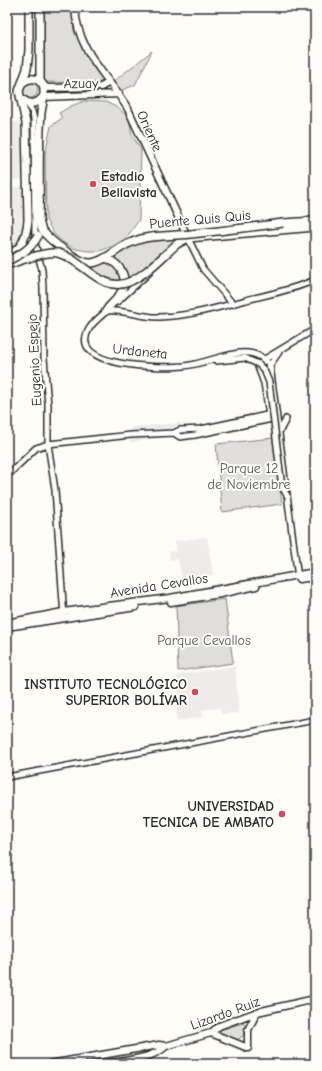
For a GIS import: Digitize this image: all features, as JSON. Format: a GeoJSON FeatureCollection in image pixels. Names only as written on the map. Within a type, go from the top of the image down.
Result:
{"type":"FeatureCollection","features":[{"type":"Feature","properties":{"kind":"main road"},"geometry":{"type":"LineString","coordinates":[[7,256],[17,250],[22,244],[26,236],[28,221],[26,123],[24,101],[19,91],[27,69],[29,50],[29,7]]}},
{"type":"Feature","properties":{"kind":"main road"},"geometry":{"type":"LineString","coordinates":[[40,7],[42,97],[39,218],[42,230],[47,236],[82,261],[90,263],[106,258],[120,266],[124,279],[124,285],[121,293],[108,306],[106,311]]}},
{"type":"Feature","properties":{"kind":"main road","name":"Oriente"},"geometry":{"type":"LineString","coordinates":[[75,7],[76,25],[81,38],[108,83],[119,94],[188,238]]}},
{"type":"Feature","properties":{"kind":"main road"},"geometry":{"type":"LineString","coordinates":[[22,83],[28,79],[41,84]]}},
{"type":"Feature","properties":{"kind":"main road","name":"Azuay"},"geometry":{"type":"LineString","coordinates":[[41,84],[47,88],[101,87],[108,83]]}},
{"type":"Feature","properties":{"kind":"main road","name":"Azuay"},"geometry":{"type":"LineString","coordinates":[[42,97],[119,94]]}},
{"type":"Feature","properties":{"kind":"main road"},"geometry":{"type":"LineString","coordinates":[[24,101],[37,102],[42,97]]}},
{"type":"Feature","properties":{"kind":"main road","name":"Puente Quis Quis"},"geometry":{"type":"LineString","coordinates":[[106,258],[136,239],[147,236],[189,234],[315,221]]}},
{"type":"Feature","properties":{"kind":"main road"},"geometry":{"type":"LineString","coordinates":[[7,265],[47,253],[58,253],[107,283],[122,284],[137,278],[178,244],[188,238],[315,227]]}},
{"type":"Feature","properties":{"kind":"main road"},"geometry":{"type":"LineString","coordinates":[[7,261],[24,252],[34,243],[42,230]]}},
{"type":"Feature","properties":{"kind":"main road","name":"Avenida Cevallos"},"geometry":{"type":"LineString","coordinates":[[7,623],[298,577],[315,572]]}},
{"type":"Feature","properties":{"kind":"main road","name":"Avenida Cevallos"},"geometry":{"type":"LineString","coordinates":[[298,577],[315,577]]}},
{"type":"Feature","properties":{"kind":"main road","name":"Avenida Cevallos"},"geometry":{"type":"LineString","coordinates":[[7,627],[64,615]]}},
{"type":"Feature","properties":{"kind":"main road","name":"Lizardo Ruiz"},"geometry":{"type":"LineString","coordinates":[[50,1064],[159,1045],[166,1046],[211,1034],[220,1026],[257,1012],[315,999]]}},
{"type":"Feature","properties":{"kind":"main road"},"geometry":{"type":"LineString","coordinates":[[211,1034],[248,1048],[248,1030],[257,1012]]}},
{"type":"Feature","properties":{"kind":"main road","name":"Lizardo Ruiz"},"geometry":{"type":"LineString","coordinates":[[105,1064],[151,1055],[160,1051],[166,1046]]}},
{"type":"Feature","properties":{"kind":"street","name":"Eugenio Espejo"},"geometry":{"type":"LineString","coordinates":[[24,101],[32,111],[34,119],[35,232],[43,288],[44,358],[48,405],[48,444],[55,490],[64,615]]}},
{"type":"Feature","properties":{"kind":"street","name":"Oriente"},"geometry":{"type":"LineString","coordinates":[[188,238],[203,269],[233,304]]}},
{"type":"Feature","properties":{"kind":"street","name":"Urdaneta"},"geometry":{"type":"LineString","coordinates":[[188,238],[89,328],[87,334],[88,348],[97,357],[109,361],[162,367],[185,366],[241,353],[251,354],[265,359]]}},
{"type":"Feature","properties":{"kind":"street"},"geometry":{"type":"LineString","coordinates":[[106,311],[117,310],[123,314],[160,317],[207,311],[291,289],[315,280]]}},
{"type":"Feature","properties":{"kind":"street"},"geometry":{"type":"LineString","coordinates":[[258,365],[265,359],[315,329]]}},
{"type":"Feature","properties":{"kind":"street"},"geometry":{"type":"LineString","coordinates":[[261,373],[270,365],[281,350]]}},
{"type":"Feature","properties":{"kind":"street"},"geometry":{"type":"LineString","coordinates":[[205,362],[245,358],[264,370],[269,382],[282,486],[288,497]]}},
{"type":"Feature","properties":{"kind":"street"},"geometry":{"type":"LineString","coordinates":[[265,359],[270,365],[298,577]]}},
{"type":"Feature","properties":{"kind":"street"},"geometry":{"type":"LineString","coordinates":[[258,365],[261,373],[269,415]]}},
{"type":"Feature","properties":{"kind":"street"},"geometry":{"type":"LineString","coordinates":[[7,476],[36,448],[48,444],[131,435],[174,433],[180,430],[201,429],[269,415],[277,415]]}},
{"type":"Feature","properties":{"kind":"street"},"geometry":{"type":"LineString","coordinates":[[174,433],[180,437],[195,435],[277,415]]}},
{"type":"Feature","properties":{"kind":"street"},"geometry":{"type":"LineString","coordinates":[[280,432],[286,419]]}},
{"type":"Feature","properties":{"kind":"street"},"geometry":{"type":"LineString","coordinates":[[7,777],[315,720]]}},
{"type":"Feature","properties":{"kind":"shaded area"},"geometry":{"type":"Polygon","coordinates":[[[7,122],[22,122],[24,179],[7,181],[7,122]]]}},
{"type":"Feature","properties":{"kind":"shaded area"},"geometry":{"type":"Polygon","coordinates":[[[24,186],[24,221],[22,234],[14,247],[7,252],[7,188],[24,186]]]}},
{"type":"Feature","properties":{"kind":"shaded area"},"geometry":{"type":"Polygon","coordinates":[[[181,423],[182,435],[130,442],[131,427],[181,423]]]}},
{"type":"Feature","properties":{"kind":"shaded area"},"geometry":{"type":"Polygon","coordinates":[[[207,537],[213,575],[182,580],[178,559],[170,560],[169,552],[177,551],[175,541],[207,537]]]}},
{"type":"Feature","properties":{"kind":"shaded area"},"geometry":{"type":"Polygon","coordinates":[[[235,666],[239,713],[221,714],[220,708],[202,710],[203,717],[176,721],[177,675],[235,666]]]}},
{"type":"Feature","properties":{"kind":"green space"},"geometry":{"type":"Polygon","coordinates":[[[41,7],[73,7],[74,32],[104,80],[98,83],[43,82],[41,7]]]}},
{"type":"Feature","properties":{"kind":"green space"},"geometry":{"type":"Polygon","coordinates":[[[152,51],[135,85],[120,91],[113,82],[152,51]]]}},
{"type":"Feature","properties":{"kind":"green space"},"geometry":{"type":"Polygon","coordinates":[[[27,82],[33,82],[38,87],[36,96],[33,98],[27,98],[22,93],[22,87],[27,82]]]}},
{"type":"Feature","properties":{"kind":"green space","name":"Estadio Bellavista"},"geometry":{"type":"Polygon","coordinates":[[[84,101],[106,102],[118,108],[129,118],[132,135],[141,150],[139,220],[126,238],[113,246],[100,251],[76,249],[64,243],[54,234],[46,220],[45,154],[51,126],[62,118],[59,113],[84,101]]]}},
{"type":"Feature","properties":{"kind":"green space"},"geometry":{"type":"Polygon","coordinates":[[[158,237],[179,239],[128,280],[110,281],[100,277],[73,258],[96,265],[136,241],[158,237]]]}},
{"type":"Feature","properties":{"kind":"green space","name":"Parque 12 de Noviembre"},"geometry":{"type":"Polygon","coordinates":[[[273,438],[282,504],[222,512],[216,444],[273,438]]]}},
{"type":"Feature","properties":{"kind":"green space","name":"Parque Cevallos"},"geometry":{"type":"Polygon","coordinates":[[[225,599],[233,663],[178,671],[176,606],[225,599]]]}},
{"type":"Feature","properties":{"kind":"green space"},"geometry":{"type":"Polygon","coordinates":[[[243,1023],[245,1025],[243,1036],[237,1040],[220,1033],[219,1030],[243,1023]]]}},
{"type":"Feature","properties":{"kind":"place","name":"Estadio Bellavista"},"geometry":{"type":"Point","coordinates":[93,184]}},
{"type":"Feature","properties":{"kind":"place","name":"INSTITUTO TECNOLÓGICO SUPERIOR BOLÍVAR"},"geometry":{"type":"Point","coordinates":[195,692]}},
{"type":"Feature","properties":{"kind":"place","name":"UNIVERSIDAD TECNICA DE AMBATO"},"geometry":{"type":"Point","coordinates":[282,814]}}]}
